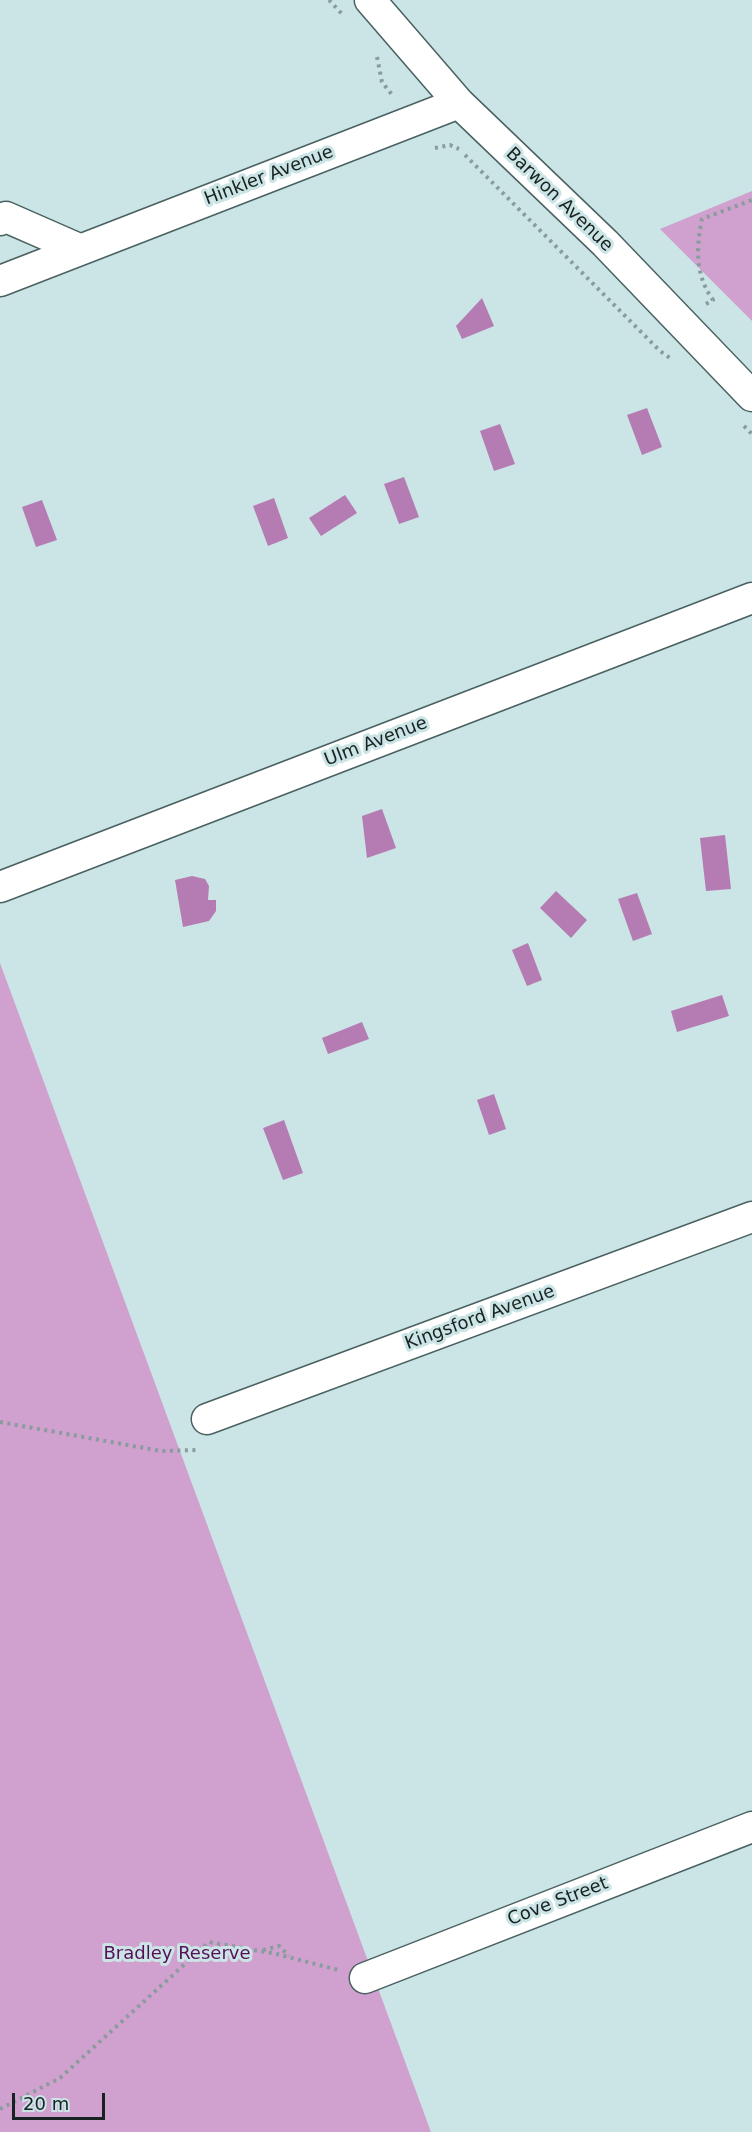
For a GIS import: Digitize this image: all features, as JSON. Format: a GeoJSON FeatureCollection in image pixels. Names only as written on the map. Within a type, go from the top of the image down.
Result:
{"type":"FeatureCollection","features":[{"type":"Feature","properties":{"kind":"street","name":"Barwon Avenue"},"geometry":{"type":"LineString","coordinates":[[370,0],[459,103],[605,243],[744,407]]}},
{"type":"Feature","properties":{"kind":"street","name":"Hinkler Avenue"},"geometry":{"type":"LineString","coordinates":[[0,281],[459,103]]}},
{"type":"Feature","properties":{"kind":"street"},"geometry":{"type":"LineString","coordinates":[[0,220],[6,217],[79,249]]}},
{"type":"Feature","properties":{"kind":"street","name":"Ulm Avenue"},"geometry":{"type":"LineString","coordinates":[[0,887],[752,598]]}},
{"type":"Feature","properties":{"kind":"street","name":"Kingsford Avenue"},"geometry":{"type":"LineString","coordinates":[[207,1419],[752,1217]]}},
{"type":"Feature","properties":{"kind":"street","name":"Cove Street"},"geometry":{"type":"LineString","coordinates":[[364,1978],[752,1827]]}},
{"type":"Feature","properties":{"kind":"path"},"geometry":{"type":"LineString","coordinates":[[329,0],[345,18]]}},
{"type":"Feature","properties":{"kind":"path"},"geometry":{"type":"LineString","coordinates":[[377,53],[382,82],[395,99]]}},
{"type":"Feature","properties":{"kind":"path"},"geometry":{"type":"LineString","coordinates":[[430,149],[450,145],[458,148],[660,351],[676,362]]}},
{"type":"Feature","properties":{"kind":"path"},"geometry":{"type":"LineString","coordinates":[[706,304],[713,300],[704,287],[696,247],[702,219],[752,200]]}},
{"type":"Feature","properties":{"kind":"path"},"geometry":{"type":"LineString","coordinates":[[744,407],[752,434]]}},
{"type":"Feature","properties":{"kind":"path"},"geometry":{"type":"LineString","coordinates":[[0,1422],[161,1451],[203,1449],[207,1419]]}},
{"type":"Feature","properties":{"kind":"path"},"geometry":{"type":"LineString","coordinates":[[0,2109],[60,2078],[209,1942],[259,1950],[364,1978]]}},
{"type":"Feature","properties":{"kind":"path"},"geometry":{"type":"LineString","coordinates":[[259,1950],[279,1946],[291,1958]]}},
{"type":"Feature","properties":{"kind":"green space"},"geometry":{"type":"Polygon","coordinates":[[[752,191],[752,321],[660,229],[752,191]]]}},
{"type":"Feature","properties":{"kind":"green space","name":"Bradley Reserve"},"geometry":{"type":"Polygon","coordinates":[[[0,963],[431,2132],[0,2132],[0,963]]]}},
{"type":"Feature","properties":{"kind":"shaded area"},"geometry":{"type":"Polygon","coordinates":[[[482,298],[494,326],[462,339],[456,326],[482,298]]]}},
{"type":"Feature","properties":{"kind":"shaded area"},"geometry":{"type":"Polygon","coordinates":[[[647,408],[662,447],[642,455],[627,415],[647,408]]]}},
{"type":"Feature","properties":{"kind":"shaded area"},"geometry":{"type":"Polygon","coordinates":[[[500,424],[515,464],[494,471],[480,431],[500,424]]]}},
{"type":"Feature","properties":{"kind":"shaded area"},"geometry":{"type":"Polygon","coordinates":[[[404,477],[419,517],[399,524],[384,484],[404,477]]]}},
{"type":"Feature","properties":{"kind":"shaded area"},"geometry":{"type":"Polygon","coordinates":[[[345,495],[357,513],[321,536],[309,518],[345,495]]]}},
{"type":"Feature","properties":{"kind":"shaded area"},"geometry":{"type":"Polygon","coordinates":[[[274,498],[288,538],[268,546],[253,506],[274,498]]]}},
{"type":"Feature","properties":{"kind":"shaded area"},"geometry":{"type":"Polygon","coordinates":[[[42,500],[57,540],[36,547],[22,507],[42,500]]]}},
{"type":"Feature","properties":{"kind":"shaded area"},"geometry":{"type":"Polygon","coordinates":[[[382,809],[396,848],[367,858],[362,816],[382,809]]]}},
{"type":"Feature","properties":{"kind":"shaded area"},"geometry":{"type":"Polygon","coordinates":[[[725,835],[731,889],[706,891],[700,838],[725,835]]]}},
{"type":"Feature","properties":{"kind":"shaded area"},"geometry":{"type":"Polygon","coordinates":[[[192,876],[205,879],[209,886],[208,900],[216,900],[216,911],[209,921],[183,927],[175,880],[192,876]]]}},
{"type":"Feature","properties":{"kind":"shaded area"},"geometry":{"type":"Polygon","coordinates":[[[556,891],[587,920],[571,938],[540,908],[556,891]]]}},
{"type":"Feature","properties":{"kind":"shaded area"},"geometry":{"type":"Polygon","coordinates":[[[637,893],[652,934],[633,941],[618,899],[637,893]]]}},
{"type":"Feature","properties":{"kind":"shaded area"},"geometry":{"type":"Polygon","coordinates":[[[528,943],[542,980],[527,986],[512,950],[528,943]]]}},
{"type":"Feature","properties":{"kind":"shaded area"},"geometry":{"type":"Polygon","coordinates":[[[722,995],[729,1016],[677,1032],[671,1011],[722,995]]]}},
{"type":"Feature","properties":{"kind":"shaded area"},"geometry":{"type":"Polygon","coordinates":[[[362,1022],[369,1039],[328,1054],[322,1038],[362,1022]]]}},
{"type":"Feature","properties":{"kind":"shaded area"},"geometry":{"type":"Polygon","coordinates":[[[494,1094],[506,1129],[489,1135],[477,1100],[494,1094]]]}},
{"type":"Feature","properties":{"kind":"shaded area"},"geometry":{"type":"Polygon","coordinates":[[[284,1120],[303,1173],[283,1180],[263,1128],[284,1120]]]}}]}
